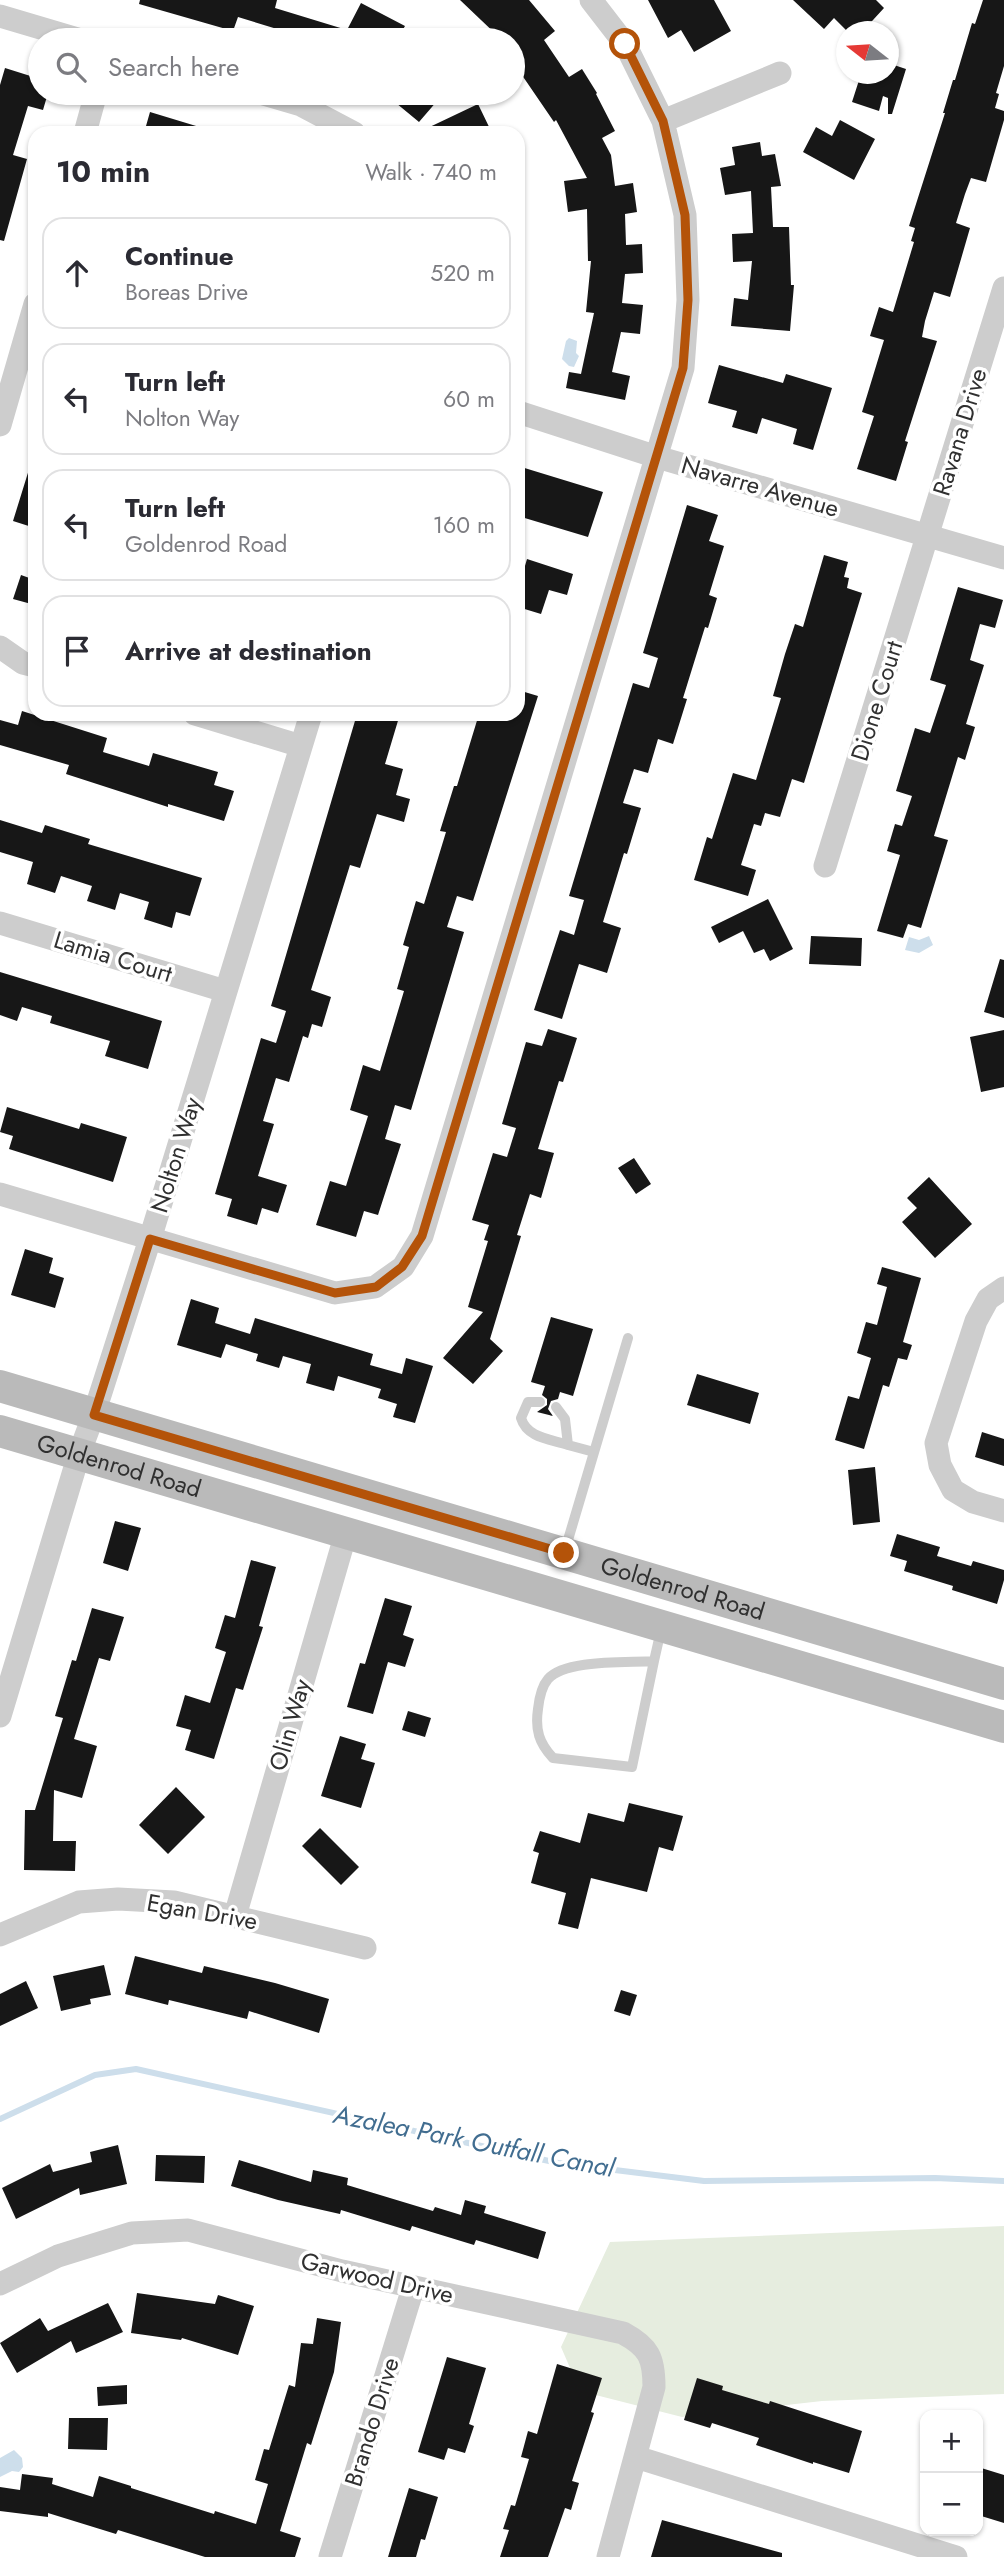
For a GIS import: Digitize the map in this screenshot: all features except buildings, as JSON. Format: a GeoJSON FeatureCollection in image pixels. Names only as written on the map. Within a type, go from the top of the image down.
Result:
{"type":"FeatureCollection","features":[{"type":"Feature","properties":{"kind":"main road","name":"Goldenrod Road"},"geometry":{"type":"LineString","coordinates":[[0,1386],[1004,1684]]}},
{"type":"Feature","properties":{"kind":"main road","name":"Goldenrod Road"},"geometry":{"type":"LineString","coordinates":[[0,1431],[1004,1727]]}},
{"type":"Feature","properties":{"kind":"main road"},"geometry":{"type":"LineString","coordinates":[[662,1626],[683,1615],[704,1612],[779,1634],[804,1624]]}},
{"type":"Feature","properties":{"kind":"street"},"geometry":{"type":"LineString","coordinates":[[0,1194],[335,1293],[376,1287],[402,1267],[422,1236],[683,368],[688,300],[685,215],[663,121],[625,44],[591,0]]}},
{"type":"Feature","properties":{"kind":"street"},"geometry":{"type":"LineString","coordinates":[[0,16],[40,28]]}},
{"type":"Feature","properties":{"kind":"street"},"geometry":{"type":"LineString","coordinates":[[663,121],[780,73]]}},
{"type":"Feature","properties":{"kind":"street"},"geometry":{"type":"LineString","coordinates":[[87,126],[93,105]]}},
{"type":"Feature","properties":{"kind":"street"},"geometry":{"type":"LineString","coordinates":[[301,105],[341,126]]}},
{"type":"Feature","properties":{"kind":"street","name":"Ravana Drive"},"geometry":{"type":"LineString","coordinates":[[928,536],[1004,288]]}},
{"type":"Feature","properties":{"kind":"street"},"geometry":{"type":"LineString","coordinates":[[0,425],[28,347]]}},
{"type":"Feature","properties":{"kind":"street","name":"Navarre Avenue"},"geometry":{"type":"LineString","coordinates":[[525,414],[657,457],[1004,558]]}},
{"type":"Feature","properties":{"kind":"street","name":"Dione Court"},"geometry":{"type":"LineString","coordinates":[[825,866],[928,536]]}},
{"type":"Feature","properties":{"kind":"street"},"geometry":{"type":"LineString","coordinates":[[0,647],[28,664]]}},
{"type":"Feature","properties":{"kind":"street"},"geometry":{"type":"LineString","coordinates":[[218,721],[301,746]]}},
{"type":"Feature","properties":{"kind":"street","name":"Nolton Way"},"geometry":{"type":"LineString","coordinates":[[0,1716],[79,1454],[150,1239],[309,721]]}},
{"type":"Feature","properties":{"kind":"street","name":"Lamia Court"},"geometry":{"type":"LineString","coordinates":[[0,923],[225,991]]}},
{"type":"Feature","properties":{"kind":"street"},"geometry":{"type":"LineString","coordinates":[[1004,1288],[988,1299],[976,1321],[936,1443],[940,1465],[953,1490],[973,1502],[1004,1511]]}},
{"type":"Feature","properties":{"kind":"street","name":"Olin Way"},"geometry":{"type":"LineString","coordinates":[[235,1916],[346,1533]]}},
{"type":"Feature","properties":{"kind":"street","name":"Egan Drive"},"geometry":{"type":"LineString","coordinates":[[0,1935],[79,1902],[118,1899],[174,1902],[365,1948]]}},
{"type":"Feature","properties":{"kind":"street","name":"Garwood Drive"},"geometry":{"type":"LineString","coordinates":[[0,2284],[58,2256],[132,2233],[188,2230],[413,2288],[623,2333],[638,2341],[649,2353],[654,2370],[654,2387],[608,2557]]}},
{"type":"Feature","properties":{"kind":"street","name":"Brando Drive"},"geometry":{"type":"LineString","coordinates":[[330,2557],[413,2288]]}},
{"type":"Feature","properties":{"kind":"street"},"geometry":{"type":"LineString","coordinates":[[636,2457],[956,2557]]}},
{"type":"Feature","properties":{"kind":"lane"},"geometry":{"type":"LineString","coordinates":[[564,1553],[628,1338]]}},
{"type":"Feature","properties":{"kind":"lane"},"geometry":{"type":"LineString","coordinates":[[540,1402],[528,1402],[521,1418],[523,1425],[533,1434],[594,1452]]}},
{"type":"Feature","properties":{"kind":"lane"},"geometry":{"type":"LineString","coordinates":[[556,1407],[565,1419],[568,1445]]}},
{"type":"Feature","properties":{"kind":"lane"},"geometry":{"type":"LineString","coordinates":[[654,1661],[572,1666],[547,1679],[538,1701],[536,1724],[541,1745],[553,1758],[632,1767],[662,1626]]}},
{"type":"Feature","properties":{"kind":"shaded area"},"geometry":{"type":"Polygon","coordinates":[[[1004,2226],[1004,2394],[822,2401],[682,2417],[580,2391],[561,2347],[610,2242],[1004,2226]]]}},
{"type":"Feature","properties":{"kind":"water"},"geometry":{"type":"Polygon","coordinates":[[[569,338],[577,341],[576,353],[579,356],[574,367],[562,359],[569,338]]]}},
{"type":"Feature","properties":{"kind":"water"},"geometry":{"type":"Polygon","coordinates":[[[929,936],[933,945],[919,953],[905,950],[909,937],[919,940],[929,936]]]}},
{"type":"Feature","properties":{"kind":"water"},"geometry":{"type":"Polygon","coordinates":[[[14,2450],[22,2458],[23,2467],[19,2472],[12,2471],[0,2477],[0,2458],[14,2450]]]}},
{"type":"Feature","properties":{"kind":"waterway","name":"Azalea Park Outfall Canal"},"geometry":{"type":"LineString","coordinates":[[0,2119],[95,2075],[136,2069],[558,2163],[704,2181],[935,2178],[1004,2181]]}},
{"type":"Feature","properties":{"kind":"route"},"geometry":{"type":"LineString","coordinates":[[564,1553],[94,1415],[150,1239],[335,1293],[376,1287],[402,1267],[422,1236],[683,368],[688,300],[685,215],[663,121],[625,44]]}}]}
